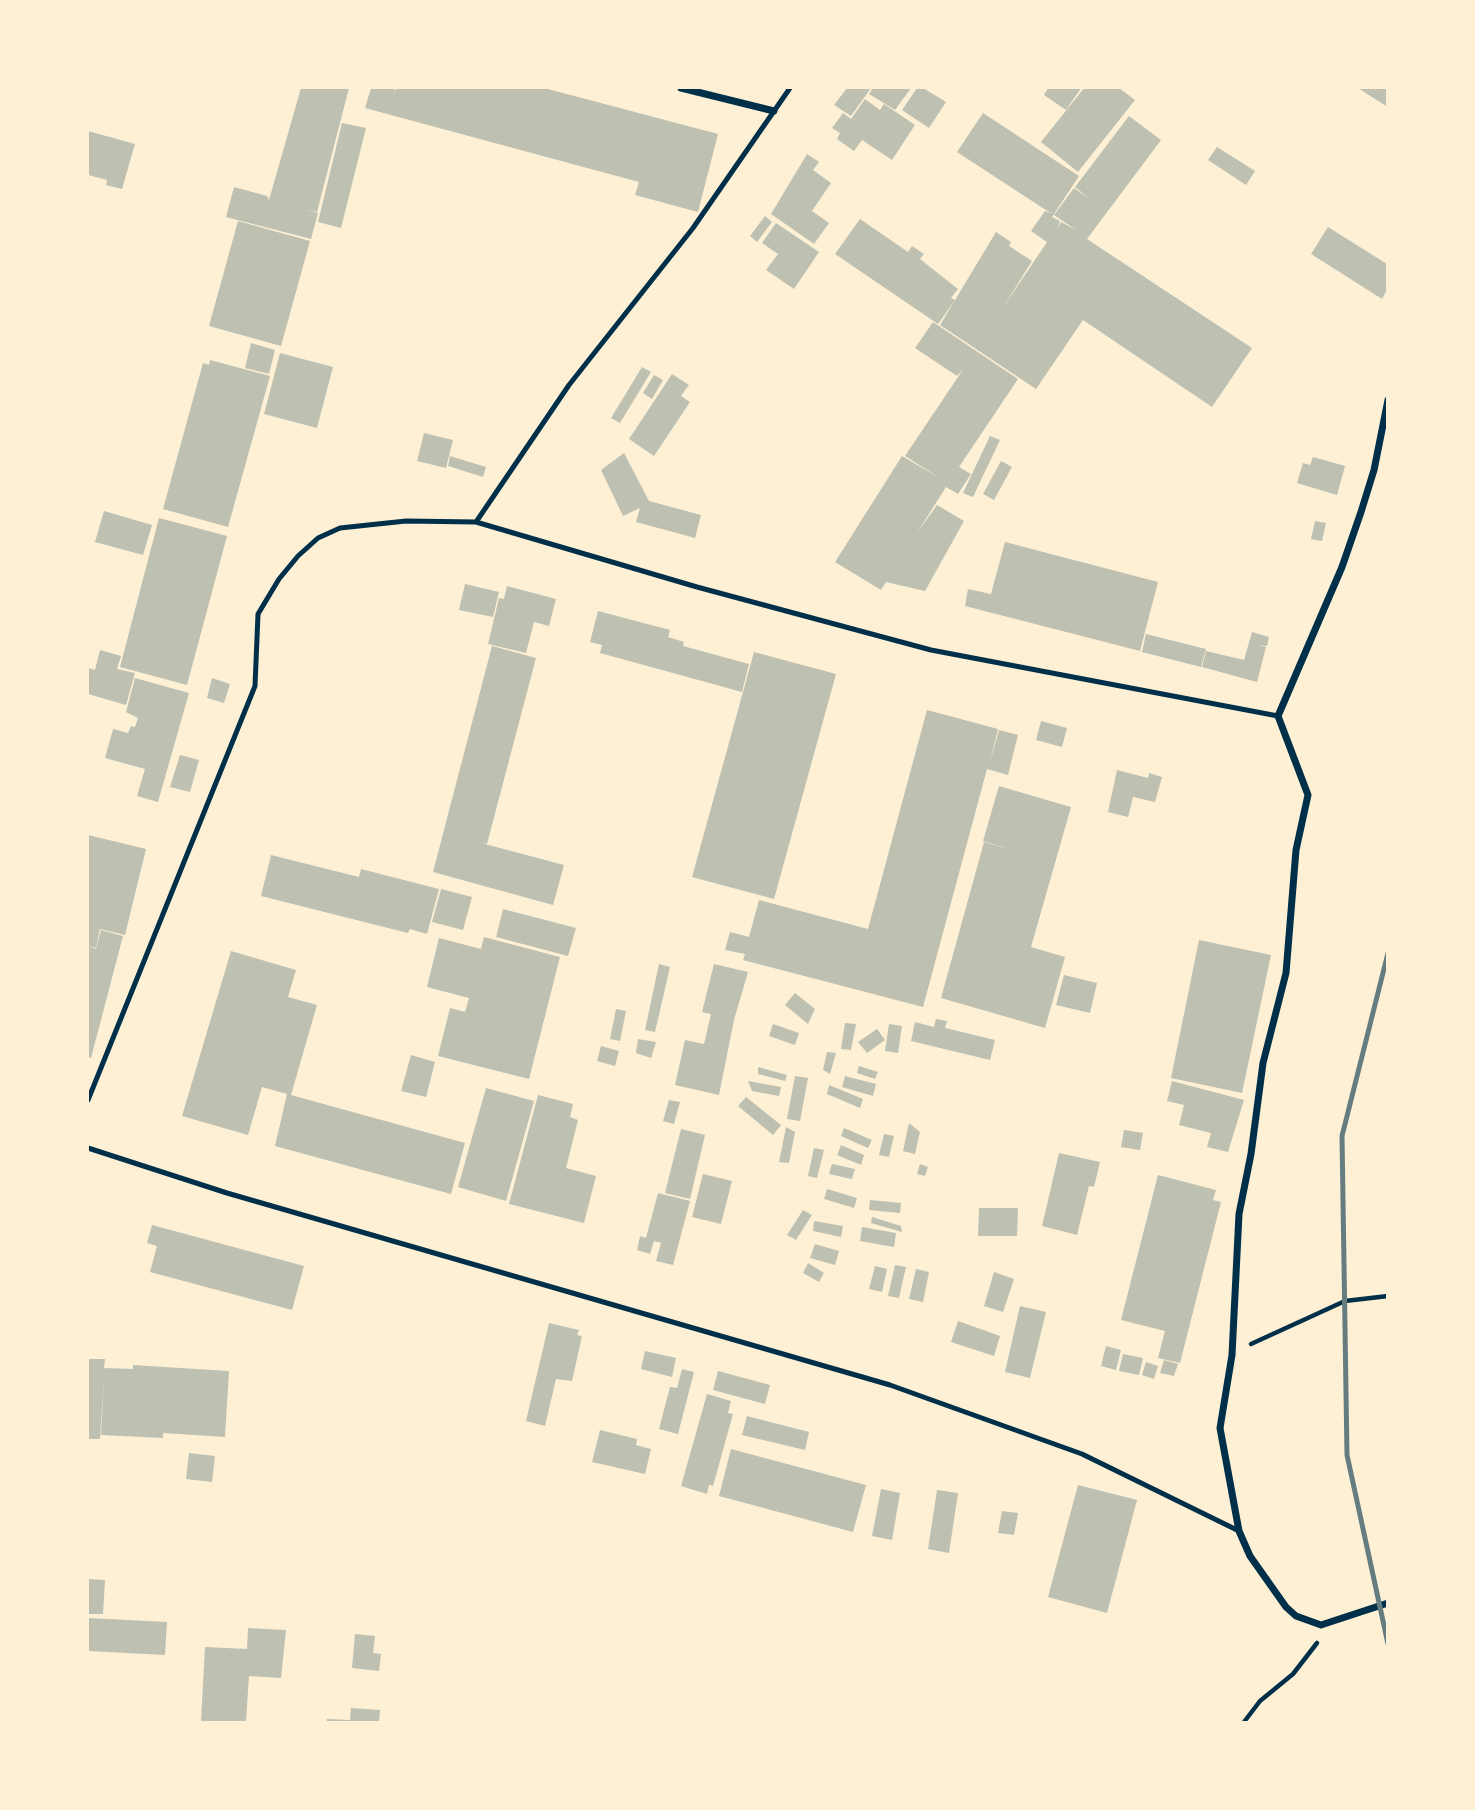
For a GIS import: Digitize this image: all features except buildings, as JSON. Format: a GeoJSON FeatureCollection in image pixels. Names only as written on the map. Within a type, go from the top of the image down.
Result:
{"type":"FeatureCollection","features":[{"type":"Feature","properties":{"kind":"street"},"geometry":{"type":"LineString","coordinates":[[681,88],[774,111]]}},
{"type":"Feature","properties":{"kind":"street"},"geometry":{"type":"LineString","coordinates":[[1388,400],[1374,470],[1358,523],[1342,568],[1278,716],[1308,795],[1296,850],[1286,973],[1263,1063],[1251,1154],[1239,1214],[1232,1356],[1220,1428],[1239,1531],[1250,1556],[1286,1607],[1296,1616],[1321,1625],[1388,1603]]}},
{"type":"Feature","properties":{"kind":"lane"},"geometry":{"type":"LineString","coordinates":[[476,522],[569,385],[693,228],[790,88]]}},
{"type":"Feature","properties":{"kind":"lane"},"geometry":{"type":"LineString","coordinates":[[88,1100],[255,686],[258,614],[279,579],[318,538],[340,528],[406,521],[476,522],[931,650],[1278,716]]}},
{"type":"Feature","properties":{"kind":"lane"},"geometry":{"type":"LineString","coordinates":[[88,1147],[227,1193],[890,1385],[1082,1454],[1239,1531]]}},
{"type":"Feature","properties":{"kind":"path"},"geometry":{"type":"LineString","coordinates":[[1232,1356],[1345,1301],[1388,1296]]}},
{"type":"Feature","properties":{"kind":"path"},"geometry":{"type":"LineString","coordinates":[[1244,1723],[1260,1701],[1293,1674],[1316,1644],[1321,1625]]}},
{"type":"Feature","properties":{"kind":"railway"},"geometry":{"type":"LineString","coordinates":[[1388,953],[1342,1136],[1347,1455],[1388,1644]]}}]}
